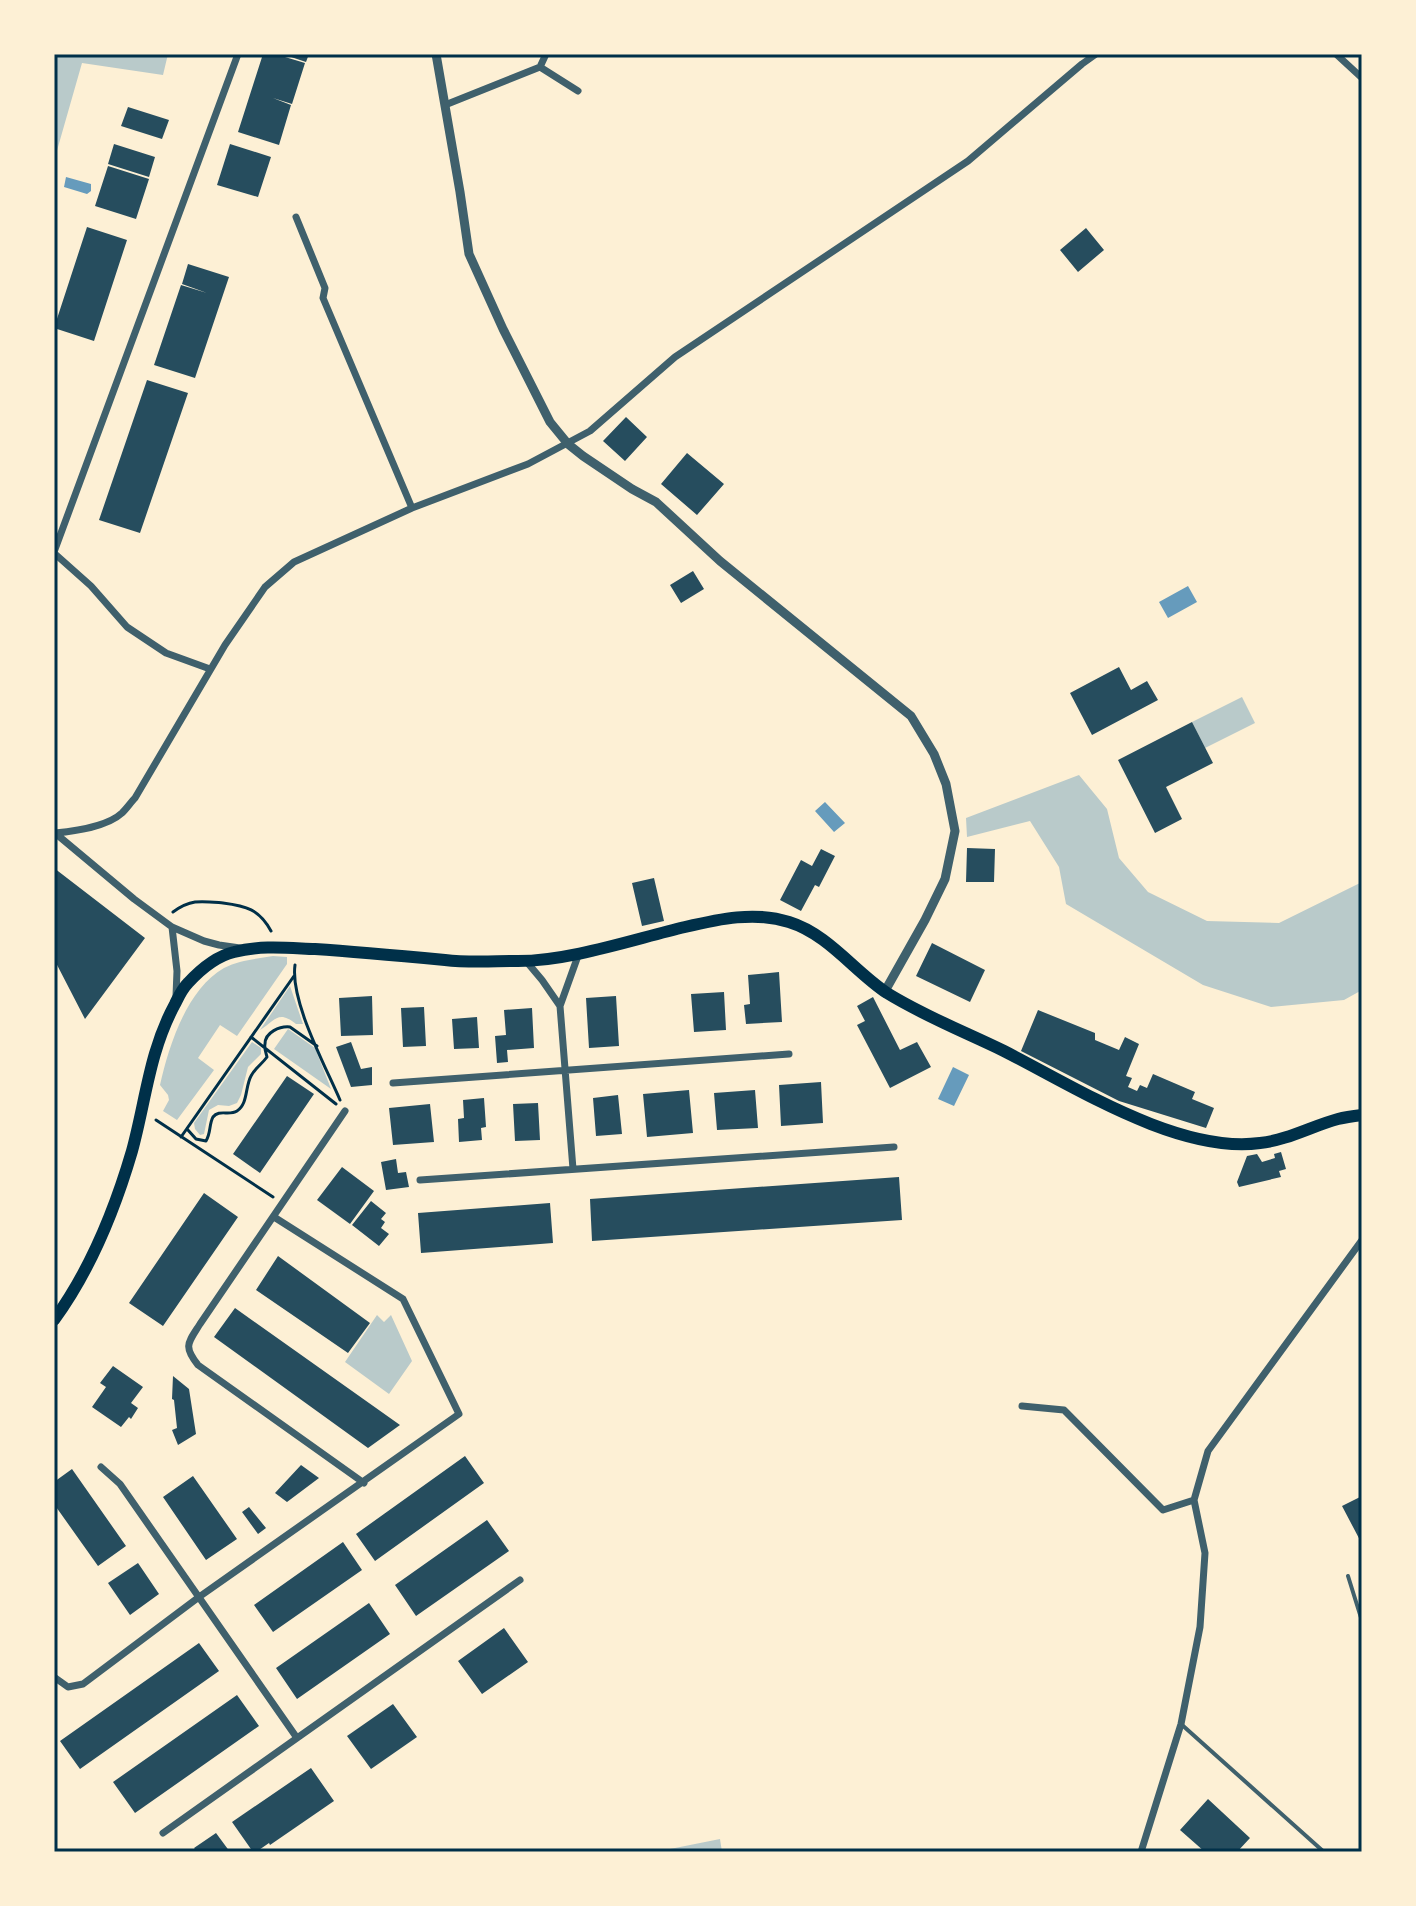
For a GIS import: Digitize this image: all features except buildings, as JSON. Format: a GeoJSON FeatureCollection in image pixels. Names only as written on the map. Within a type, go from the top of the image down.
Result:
{"type":"FeatureCollection","features":[{"type":"Feature","properties":{"kind":"main road"},"geometry":{"type":"LineString","coordinates":[[54,1320],[67,1302],[119,1193],[152,1062],[166,1021],[183,987],[203,968],[231,952],[250,949],[273,947],[368,952],[451,961],[526,961],[579,953],[721,919],[765,916],[810,930],[885,991],[1120,1112],[1186,1136],[1225,1143],[1260,1143],[1302,1133],[1337,1119],[1362,1115]]}},
{"type":"Feature","properties":{"kind":"street"},"geometry":{"type":"LineString","coordinates":[[210,669],[166,653],[127,627],[91,586],[54,552],[238,54]]}},
{"type":"Feature","properties":{"kind":"street"},"geometry":{"type":"LineString","coordinates":[[436,54],[469,254],[550,422],[568,444],[656,502],[720,561],[911,716],[934,754],[946,784],[955,831],[945,879],[885,991]]}},
{"type":"Feature","properties":{"kind":"street"},"geometry":{"type":"LineString","coordinates":[[445,105],[540,67],[546,54]]}},
{"type":"Feature","properties":{"kind":"street"},"geometry":{"type":"LineString","coordinates":[[54,833],[96,826],[120,815],[135,798],[225,645],[265,587],[294,562],[412,508],[528,464],[590,431],[675,357],[968,161],[1096,54]]}},
{"type":"Feature","properties":{"kind":"street"},"geometry":{"type":"LineString","coordinates":[[1336,54],[1362,78]]}},
{"type":"Feature","properties":{"kind":"street"},"geometry":{"type":"LineString","coordinates":[[540,67],[578,91]]}},
{"type":"Feature","properties":{"kind":"street"},"geometry":{"type":"LineString","coordinates":[[296,217],[325,288],[323,298],[412,508]]}},
{"type":"Feature","properties":{"kind":"street"},"geometry":{"type":"LineString","coordinates":[[54,833],[172,927],[219,945],[250,949]]}},
{"type":"Feature","properties":{"kind":"street"},"geometry":{"type":"LineString","coordinates":[[172,927],[177,971],[176,1002]]}},
{"type":"Feature","properties":{"kind":"street"},"geometry":{"type":"LineString","coordinates":[[573,1169],[560,1006],[579,953]]}},
{"type":"Feature","properties":{"kind":"street"},"geometry":{"type":"LineString","coordinates":[[526,961],[560,1006]]}},
{"type":"Feature","properties":{"kind":"street"},"geometry":{"type":"LineString","coordinates":[[393,1083],[789,1054]]}},
{"type":"Feature","properties":{"kind":"street"},"geometry":{"type":"LineString","coordinates":[[345,1111],[189,1342],[189,1354],[198,1365],[364,1483]]}},
{"type":"Feature","properties":{"kind":"street"},"geometry":{"type":"LineString","coordinates":[[420,1180],[894,1147]]}},
{"type":"Feature","properties":{"kind":"street"},"geometry":{"type":"LineString","coordinates":[[54,1677],[68,1687],[83,1684],[199,1597],[459,1414],[403,1299],[274,1217]]}},
{"type":"Feature","properties":{"kind":"street"},"geometry":{"type":"LineString","coordinates":[[1141,1852],[1181,1724],[1200,1627],[1205,1553],[1194,1500],[1208,1451],[1362,1240]]}},
{"type":"Feature","properties":{"kind":"street"},"geometry":{"type":"LineString","coordinates":[[1022,1406],[1064,1410],[1163,1510],[1194,1500]]}},
{"type":"Feature","properties":{"kind":"street"},"geometry":{"type":"LineString","coordinates":[[101,1467],[120,1484],[297,1738]]}},
{"type":"Feature","properties":{"kind":"street"},"geometry":{"type":"LineString","coordinates":[[163,1833],[520,1580]]}},
{"type":"Feature","properties":{"kind":"lane"},"geometry":{"type":"LineString","coordinates":[[1348,1576],[1362,1621]]}},
{"type":"Feature","properties":{"kind":"lane"},"geometry":{"type":"LineString","coordinates":[[1181,1724],[1324,1852]]}},
{"type":"Feature","properties":{"kind":"path"},"geometry":{"type":"LineString","coordinates":[[163,921],[176,910],[199,901],[244,906],[252,909],[267,924],[273,947]]}},
{"type":"Feature","properties":{"kind":"path"},"geometry":{"type":"LineString","coordinates":[[181,1137],[294,976],[303,1013],[345,1111]]}},
{"type":"Feature","properties":{"kind":"path"},"geometry":{"type":"LineString","coordinates":[[187,1129],[196,1139],[206,1141],[215,1115],[233,1113],[240,1108],[250,1077],[267,1057],[266,1039],[278,1028],[286,1026],[317,1046]]}},
{"type":"Feature","properties":{"kind":"path"},"geometry":{"type":"LineString","coordinates":[[251,1037],[345,1111]]}},
{"type":"Feature","properties":{"kind":"path"},"geometry":{"type":"LineString","coordinates":[[141,1110],[283,1203]]}},
{"type":"Feature","properties":{"kind":"shaded area"},"geometry":{"type":"Polygon","coordinates":[[[54,54],[168,54],[163,75],[82,63],[54,161],[54,54]]]}},
{"type":"Feature","properties":{"kind":"shaded area"},"geometry":{"type":"Polygon","coordinates":[[[1242,697],[1255,723],[1205,748],[1192,722],[1242,697]]]}},
{"type":"Feature","properties":{"kind":"shaded area"},"geometry":{"type":"Polygon","coordinates":[[[1079,775],[1107,809],[1119,858],[1148,892],[1207,921],[1279,923],[1362,882],[1362,990],[1344,1000],[1271,1007],[1203,985],[1066,904],[1059,867],[1030,821],[967,837],[966,818],[1079,775]]]}},
{"type":"Feature","properties":{"kind":"shaded area"},"geometry":{"type":"Polygon","coordinates":[[[287,957],[287,964],[237,1036],[220,1025],[198,1058],[214,1070],[177,1120],[163,1111],[169,1100],[160,1085],[174,1036],[190,1004],[211,977],[224,968],[242,961],[287,957]]]}},
{"type":"Feature","properties":{"kind":"shaded area"},"geometry":{"type":"Polygon","coordinates":[[[290,986],[303,1024],[281,1017],[260,1030],[290,986]]]}},
{"type":"Feature","properties":{"kind":"shaded area"},"geometry":{"type":"Polygon","coordinates":[[[288,1029],[315,1048],[331,1089],[274,1049],[288,1029]]]}},
{"type":"Feature","properties":{"kind":"shaded area"},"geometry":{"type":"Polygon","coordinates":[[[252,1042],[261,1048],[261,1054],[248,1067],[237,1103],[218,1105],[209,1110],[204,1134],[200,1135],[194,1123],[252,1042]]]}},
{"type":"Feature","properties":{"kind":"shaded area"},"geometry":{"type":"Polygon","coordinates":[[[377,1315],[384,1322],[391,1315],[412,1361],[389,1394],[345,1362],[377,1315]]]}},
{"type":"Feature","properties":{"kind":"shaded area"},"geometry":{"type":"Polygon","coordinates":[[[720,1839],[722,1852],[655,1852],[720,1839]]]}},
{"type":"Feature","properties":{"kind":"water"},"geometry":{"type":"Polygon","coordinates":[[[66,177],[91,184],[91,191],[87,194],[64,187],[66,177]]]}},
{"type":"Feature","properties":{"kind":"water"},"geometry":{"type":"Polygon","coordinates":[[[1188,586],[1197,602],[1168,618],[1159,602],[1188,586]]]}},
{"type":"Feature","properties":{"kind":"water"},"geometry":{"type":"Polygon","coordinates":[[[825,802],[845,823],[834,832],[815,811],[825,802]]]}},
{"type":"Feature","properties":{"kind":"water"},"geometry":{"type":"Polygon","coordinates":[[[953,1067],[969,1075],[954,1106],[938,1099],[953,1067]]]}}]}
